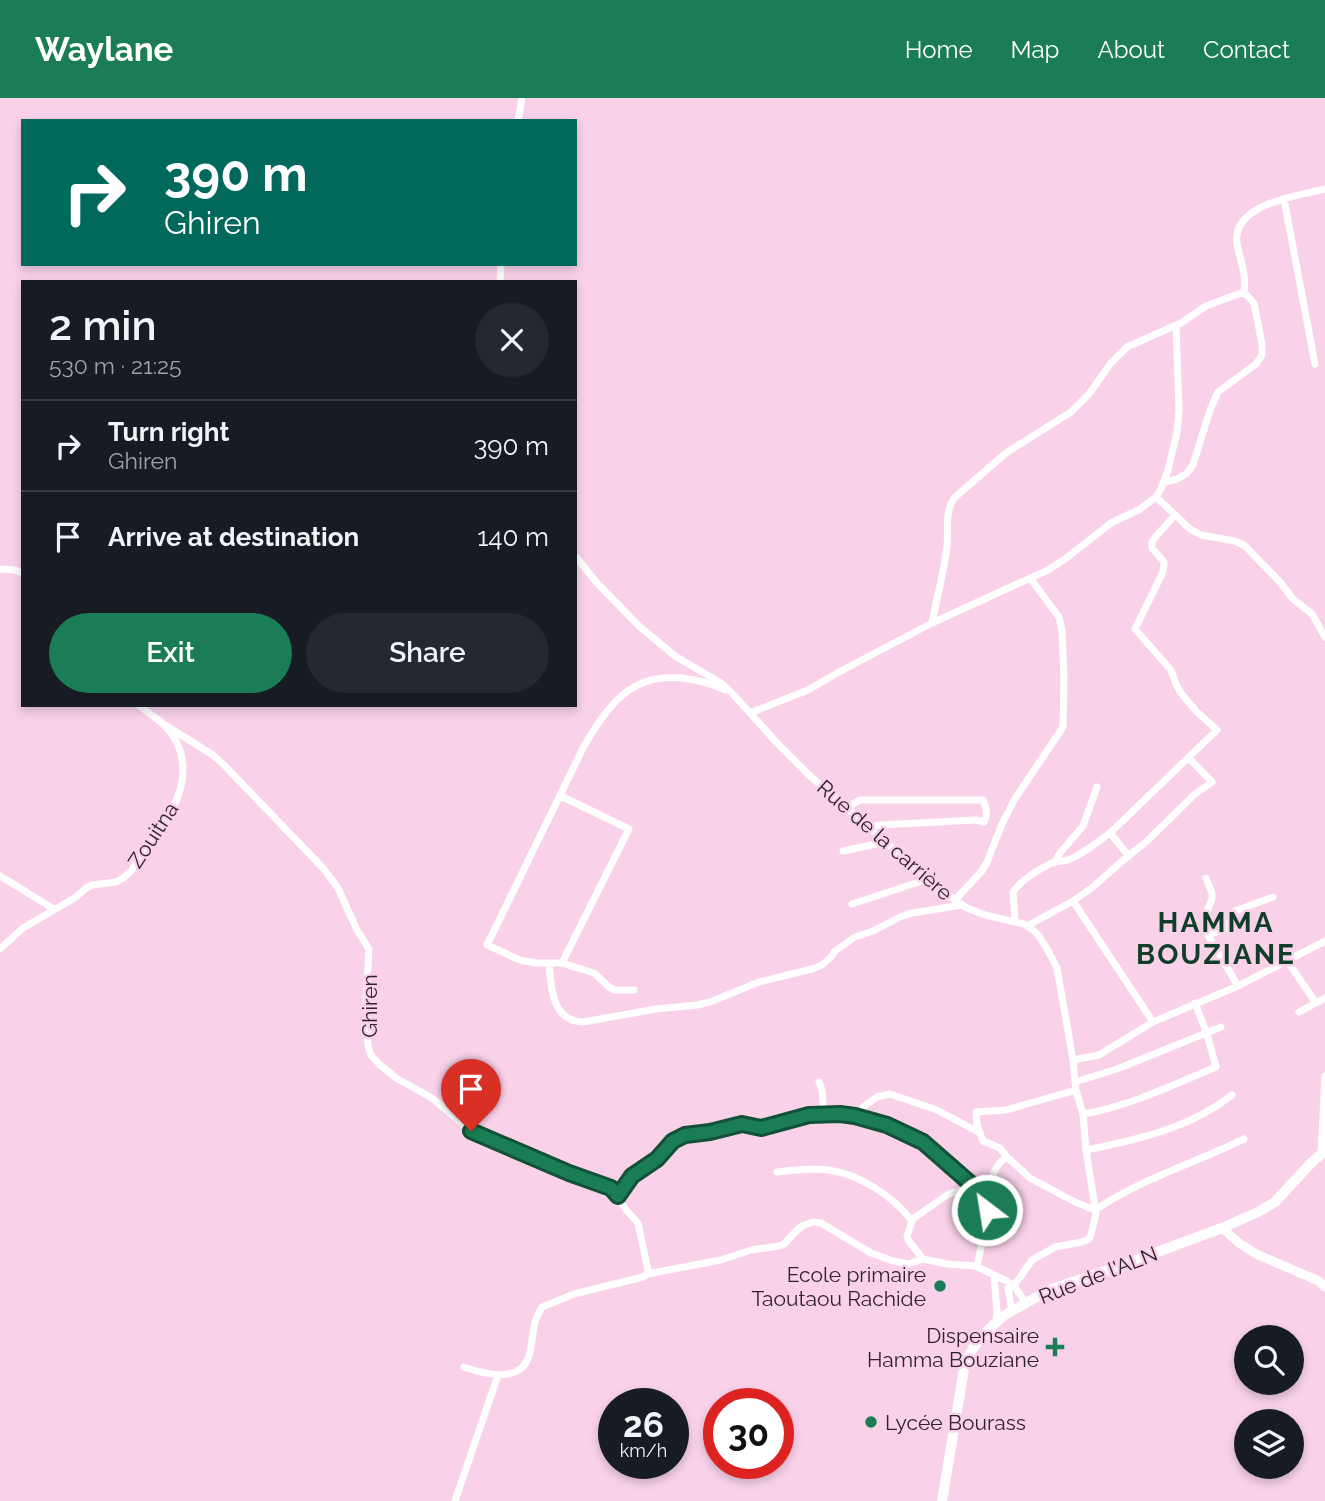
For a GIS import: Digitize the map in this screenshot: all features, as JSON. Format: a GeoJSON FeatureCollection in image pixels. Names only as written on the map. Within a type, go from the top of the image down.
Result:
{"type":"FeatureCollection","features":[{"type":"Feature","properties":{"kind":"main road","name":"Rue de l'ALN"},"geometry":{"type":"LineString","coordinates":[[942,1501],[965,1363],[973,1348],[1003,1316],[1049,1290],[1222,1228],[1275,1202],[1323,1152]]}},
{"type":"Feature","properties":{"kind":"street"},"geometry":{"type":"LineString","coordinates":[[519,119],[522,98]]}},
{"type":"Feature","properties":{"kind":"street"},"geometry":{"type":"LineString","coordinates":[[1164,482],[1186,474],[1193,465],[1218,392],[1256,364],[1262,355],[1254,303],[1244,292],[1245,283],[1236,231],[1248,215],[1263,207],[1325,189]]}},
{"type":"Feature","properties":{"kind":"street"},"geometry":{"type":"LineString","coordinates":[[1284,199],[1315,364]]}},
{"type":"Feature","properties":{"kind":"street"},"geometry":{"type":"LineString","coordinates":[[932,623],[948,545],[946,520],[954,498],[1006,453],[1071,412],[1081,403],[1111,362],[1127,347],[1176,325],[1206,306],[1244,292]]}},
{"type":"Feature","properties":{"kind":"street"},"geometry":{"type":"LineString","coordinates":[[750,713],[808,690],[932,623],[1056,565],[1111,523],[1140,509],[1156,497],[1164,482],[1177,432],[1179,410],[1176,325]]}},
{"type":"Feature","properties":{"kind":"street"},"geometry":{"type":"LineString","coordinates":[[1156,497],[1190,529],[1201,535],[1244,545],[1293,599],[1312,614],[1325,637]]}},
{"type":"Feature","properties":{"kind":"street"},"geometry":{"type":"LineString","coordinates":[[1014,921],[1015,888],[1039,870],[1077,855],[1110,833],[1217,730],[1188,702],[1176,684],[1171,670],[1135,629],[1163,572],[1164,562],[1152,548],[1152,542],[1175,515]]}},
{"type":"Feature","properties":{"kind":"street","name":"Rue de la carrière"},"geometry":{"type":"LineString","coordinates":[[577,558],[615,602],[665,649],[721,683],[808,774],[928,879],[958,902],[985,915],[1027,926]]}},
{"type":"Feature","properties":{"kind":"street"},"geometry":{"type":"LineString","coordinates":[[0,569],[21,572]]}},
{"type":"Feature","properties":{"kind":"street"},"geometry":{"type":"LineString","coordinates":[[549,963],[554,1000],[559,1010],[573,1022],[697,1005],[759,982],[812,970],[822,965],[835,951],[855,937],[900,917],[958,902],[982,872],[1016,797],[1063,727],[1064,678],[1059,617],[1030,578]]}},
{"type":"Feature","properties":{"kind":"street"},"geometry":{"type":"LineString","coordinates":[[634,990],[614,990],[594,973],[562,963],[520,960],[487,945],[584,746],[599,720],[621,696],[637,685],[658,678],[692,679],[720,687],[733,694]]}},
{"type":"Feature","properties":{"kind":"street","name":"Zouitna"},"geometry":{"type":"LineString","coordinates":[[0,949],[23,928],[92,886],[116,882],[123,878],[174,807],[184,776],[180,750],[164,725],[141,707]]}},
{"type":"Feature","properties":{"kind":"street","name":"Ghiren"},"geometry":{"type":"LineString","coordinates":[[164,725],[213,755],[224,765],[323,867],[338,888],[369,949],[366,987],[369,1025],[367,1035],[371,1055],[396,1078],[438,1103],[471,1131],[611,1188],[638,1223],[647,1274]]}},
{"type":"Feature","properties":{"kind":"street"},"geometry":{"type":"LineString","coordinates":[[1012,1311],[1011,1288],[1032,1260],[1055,1247],[1088,1239],[1095,1210],[1083,1114],[1075,1086],[1057,968],[1039,936],[1027,926],[1093,887],[1147,841],[1195,794],[1212,782],[1189,758]]}},
{"type":"Feature","properties":{"kind":"street"},"geometry":{"type":"LineString","coordinates":[[1054,863],[1083,826],[1097,787]]}},
{"type":"Feature","properties":{"kind":"street"},"geometry":{"type":"LineString","coordinates":[[561,796],[629,829],[562,963]]}},
{"type":"Feature","properties":{"kind":"street"},"geometry":{"type":"LineString","coordinates":[[848,807],[860,800],[983,800],[986,806],[984,821],[870,827]]}},
{"type":"Feature","properties":{"kind":"street"},"geometry":{"type":"LineString","coordinates":[[1110,833],[1129,856]]}},
{"type":"Feature","properties":{"kind":"street"},"geometry":{"type":"LineString","coordinates":[[843,851],[886,842]]}},
{"type":"Feature","properties":{"kind":"street"},"geometry":{"type":"LineString","coordinates":[[0,876],[54,909]]}},
{"type":"Feature","properties":{"kind":"street"},"geometry":{"type":"LineString","coordinates":[[1206,878],[1212,893],[1204,919],[1208,935],[1238,986]]}},
{"type":"Feature","properties":{"kind":"street"},"geometry":{"type":"LineString","coordinates":[[852,904],[928,879]]}},
{"type":"Feature","properties":{"kind":"street"},"geometry":{"type":"LineString","coordinates":[[1208,935],[1225,929],[1235,911],[1273,897]]}},
{"type":"Feature","properties":{"kind":"street"},"geometry":{"type":"LineString","coordinates":[[1073,901],[1153,1021]]}},
{"type":"Feature","properties":{"kind":"street"},"geometry":{"type":"LineString","coordinates":[[1073,1060],[1099,1055],[1153,1021],[1238,986],[1325,941]]}},
{"type":"Feature","properties":{"kind":"street"},"geometry":{"type":"LineString","coordinates":[[1288,962],[1316,1003]]}},
{"type":"Feature","properties":{"kind":"street"},"geometry":{"type":"LineString","coordinates":[[1299,1012],[1325,998]]}},
{"type":"Feature","properties":{"kind":"street"},"geometry":{"type":"LineString","coordinates":[[1083,1114],[1140,1099],[1216,1067],[1195,1003]]}},
{"type":"Feature","properties":{"kind":"street"},"geometry":{"type":"LineString","coordinates":[[1095,1210],[1030,1178],[1000,1148],[982,1141],[976,1125],[976,1112],[1006,1110],[1075,1086],[1221,1027]]}},
{"type":"Feature","properties":{"kind":"street"},"geometry":{"type":"LineString","coordinates":[[1323,1152],[1325,1076]]}},
{"type":"Feature","properties":{"kind":"street"},"geometry":{"type":"LineString","coordinates":[[819,1082],[824,1114]]}},
{"type":"Feature","properties":{"kind":"street"},"geometry":{"type":"LineString","coordinates":[[863,1118],[863,1107],[866,1104],[877,1097],[890,1094],[937,1110],[981,1133]]}},
{"type":"Feature","properties":{"kind":"street"},"geometry":{"type":"LineString","coordinates":[[1086,1150],[1142,1138],[1189,1122],[1232,1095]]}},
{"type":"Feature","properties":{"kind":"street"},"geometry":{"type":"LineString","coordinates":[[618,1196],[632,1176],[657,1159],[678,1137],[742,1124],[761,1128],[809,1115],[840,1114],[887,1125],[923,1142],[974,1185],[985,1202]]}},
{"type":"Feature","properties":{"kind":"street"},"geometry":{"type":"LineString","coordinates":[[1095,1210],[1129,1189],[1244,1139]]}},
{"type":"Feature","properties":{"kind":"street"},"geometry":{"type":"LineString","coordinates":[[977,1266],[986,1224],[985,1202],[993,1175],[1002,1159],[1007,1157]]}},
{"type":"Feature","properties":{"kind":"street"},"geometry":{"type":"LineString","coordinates":[[778,1172],[816,1169],[846,1174],[882,1193],[912,1221]]}},
{"type":"Feature","properties":{"kind":"street"},"geometry":{"type":"LineString","coordinates":[[923,1259],[907,1236],[914,1217],[947,1195],[974,1185]]}},
{"type":"Feature","properties":{"kind":"street"},"geometry":{"type":"LineString","coordinates":[[464,1367],[498,1375],[513,1373],[522,1368],[528,1358],[533,1324],[542,1307],[574,1294],[647,1274],[779,1246],[788,1241],[798,1229],[813,1222],[821,1223],[871,1252],[893,1261],[908,1264],[923,1259],[977,1266],[1007,1280],[1026,1303]]}},
{"type":"Feature","properties":{"kind":"street"},"geometry":{"type":"LineString","coordinates":[[1222,1228],[1256,1254],[1319,1281],[1325,1287]]}},
{"type":"Feature","properties":{"kind":"street"},"geometry":{"type":"LineString","coordinates":[[994,1275],[996,1323]]}},
{"type":"Feature","properties":{"kind":"street"},"geometry":{"type":"LineString","coordinates":[[455,1501],[498,1375]]}},
{"type":"Feature","properties":{"kind":"place","name":"Ecole primaire Taoutaou Rachide"},"geometry":{"type":"Point","coordinates":[940,1286]}},
{"type":"Feature","properties":{"kind":"place","name":"Dispensaire Hamma Bouziane"},"geometry":{"type":"Point","coordinates":[1055,1347]}},
{"type":"Feature","properties":{"kind":"place","name":"Lycée Bourass"},"geometry":{"type":"Point","coordinates":[871,1422]}},
{"type":"Feature","properties":{"kind":"district","name":"HAMMA BOUZIANE"},"geometry":{"type":"Point","coordinates":[1216,938]}},
{"type":"Feature","properties":{"kind":"route"},"geometry":{"type":"LineString","coordinates":[[471,1131],[611,1188],[618,1196],[632,1176],[657,1159],[678,1137],[742,1124],[761,1128],[809,1115],[855,1116],[887,1125],[923,1142],[979,1191],[987,1210]]}}]}
